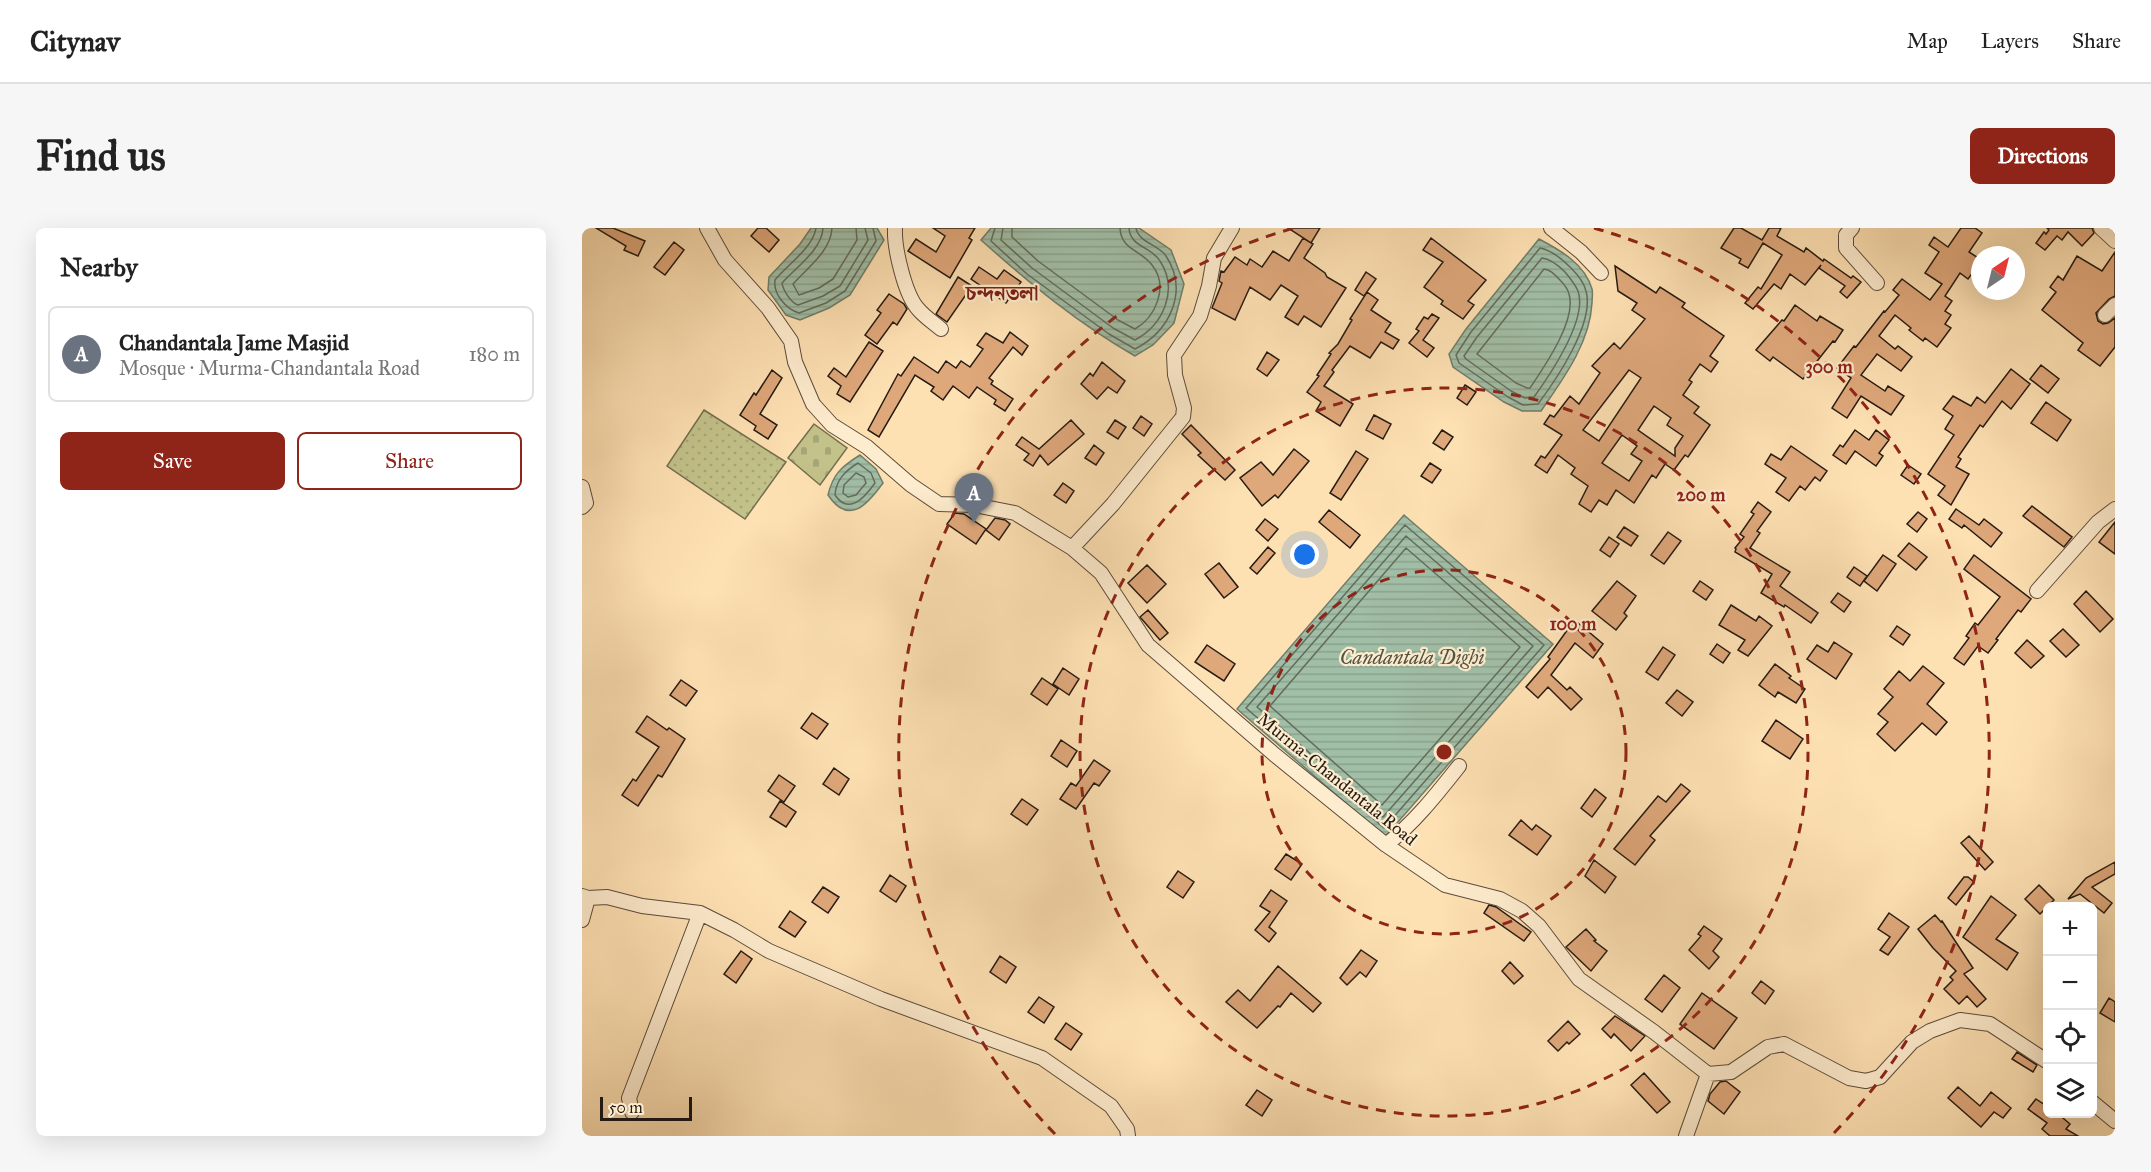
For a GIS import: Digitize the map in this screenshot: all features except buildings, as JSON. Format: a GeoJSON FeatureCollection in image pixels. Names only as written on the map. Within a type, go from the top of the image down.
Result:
{"type":"FeatureCollection","features":[{"type":"Feature","properties":{"kind":"street","name":"Murma-Chandantala Road"},"geometry":{"type":"LineString","coordinates":[[707,228],[725,260],[768,308],[791,341],[795,363],[813,404],[832,425],[867,447],[911,485],[939,504],[974,505],[1015,513],[1072,548],[1101,573],[1148,645],[1275,755],[1386,845],[1445,885],[1500,898],[1522,911],[1539,927],[1579,979],[1708,1074]]}},
{"type":"Feature","properties":{"kind":"street"},"geometry":{"type":"LineString","coordinates":[[895,228],[894,236],[902,274],[917,309],[941,329]]}},
{"type":"Feature","properties":{"kind":"street"},"geometry":{"type":"LineString","coordinates":[[1072,548],[1113,504],[1183,417],[1184,408],[1175,375],[1174,355],[1200,316],[1214,258],[1232,228]]}},
{"type":"Feature","properties":{"kind":"street"},"geometry":{"type":"LineString","coordinates":[[1551,228],[1581,252],[1601,273]]}},
{"type":"Feature","properties":{"kind":"street"},"geometry":{"type":"LineString","coordinates":[[1852,228],[1846,235],[1846,248],[1877,283]]}},
{"type":"Feature","properties":{"kind":"street"},"geometry":{"type":"LineString","coordinates":[[2101,228],[2115,241]]}},
{"type":"Feature","properties":{"kind":"street"},"geometry":{"type":"LineString","coordinates":[[2105,315],[2115,305]]}},
{"type":"Feature","properties":{"kind":"street"},"geometry":{"type":"LineString","coordinates":[[582,487],[586,503],[582,507]]}},
{"type":"Feature","properties":{"kind":"street"},"geometry":{"type":"LineString","coordinates":[[2037,591],[2098,522],[2115,509]]}},
{"type":"Feature","properties":{"kind":"street"},"geometry":{"type":"LineString","coordinates":[[1386,845],[1428,807],[1459,766]]}},
{"type":"Feature","properties":{"kind":"street"},"geometry":{"type":"LineString","coordinates":[[582,920],[585,897],[608,897],[642,906],[700,913],[789,960],[881,999],[1042,1058],[1111,1106],[1127,1129],[1128,1136]]}},
{"type":"Feature","properties":{"kind":"street"},"geometry":{"type":"LineString","coordinates":[[632,1112],[629,1098],[700,913]]}},
{"type":"Feature","properties":{"kind":"street"},"geometry":{"type":"LineString","coordinates":[[1686,1136],[1708,1074],[1731,1072],[1768,1047],[1784,1044],[1849,1078],[1866,1081],[1880,1077],[1912,1042],[1930,1031],[1960,1020],[1990,1024],[2043,1059]]}},
{"type":"Feature","properties":{"kind":"street"},"geometry":{"type":"LineString","coordinates":[[2097,1106],[2115,1121]]}},
{"type":"Feature","properties":{"kind":"green space"},"geometry":{"type":"Polygon","coordinates":[[[704,410],[786,462],[745,519],[667,466],[704,410]]]}},
{"type":"Feature","properties":{"kind":"green space"},"geometry":{"type":"Polygon","coordinates":[[[814,424],[847,448],[820,485],[788,458],[814,424]]]}},
{"type":"Feature","properties":{"kind":"water"},"geometry":{"type":"Polygon","coordinates":[[[811,228],[877,228],[884,240],[850,295],[829,308],[800,320],[786,315],[768,290],[769,277],[800,244],[811,228]]]}},
{"type":"Feature","properties":{"kind":"water"},"geometry":{"type":"Polygon","coordinates":[[[991,228],[1139,228],[1171,250],[1184,284],[1174,323],[1153,345],[1135,356],[1114,344],[1055,302],[981,240],[991,228]]]}},
{"type":"Feature","properties":{"kind":"water"},"geometry":{"type":"Polygon","coordinates":[[[1539,239],[1563,253],[1584,272],[1592,289],[1592,303],[1581,346],[1558,386],[1541,411],[1522,411],[1504,402],[1453,367],[1449,354],[1466,329],[1539,239]]]}},
{"type":"Feature","properties":{"kind":"water"},"geometry":{"type":"Polygon","coordinates":[[[860,455],[876,469],[883,483],[864,505],[850,511],[836,504],[828,495],[832,482],[839,472],[860,455]]]}},
{"type":"Feature","properties":{"kind":"water","name":"Candantala Dighi"},"geometry":{"type":"Polygon","coordinates":[[[1404,515],[1553,644],[1385,837],[1237,709],[1404,515]]]}},
{"type":"Feature","properties":{"kind":"place","name":"Chandantala Jame Masjid"},"geometry":{"type":"Point","coordinates":[974,523]}},
{"type":"Feature","properties":{"kind":"district","name":"চন্দনতলা"},"geometry":{"type":"Point","coordinates":[1002,293]}}]}
